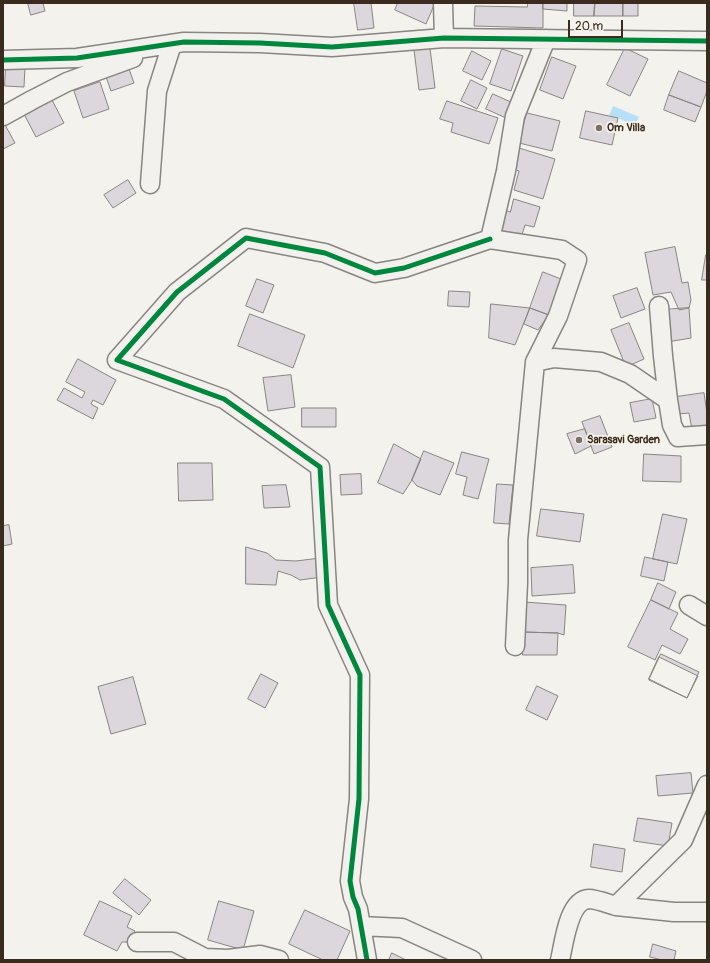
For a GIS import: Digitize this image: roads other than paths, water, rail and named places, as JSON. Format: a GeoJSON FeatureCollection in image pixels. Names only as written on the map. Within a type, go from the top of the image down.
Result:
{"type":"FeatureCollection","features":[{"type":"Feature","properties":{"kind":"street"},"geometry":{"type":"LineString","coordinates":[[443,3],[444,38]]}},
{"type":"Feature","properties":{"kind":"street"},"geometry":{"type":"LineString","coordinates":[[3,60],[77,58],[184,42],[260,43],[332,47],[444,38],[707,41]]}},
{"type":"Feature","properties":{"kind":"street"},"geometry":{"type":"LineString","coordinates":[[490,239],[506,171],[515,116],[546,39]]}},
{"type":"Feature","properties":{"kind":"street"},"geometry":{"type":"LineString","coordinates":[[3,116],[67,82],[169,45]]}},
{"type":"Feature","properties":{"kind":"street"},"geometry":{"type":"LineString","coordinates":[[150,184],[157,91],[169,45]]}},
{"type":"Feature","properties":{"kind":"street"},"geometry":{"type":"LineString","coordinates":[[367,960],[361,926],[350,881],[359,799],[360,675],[328,605],[320,468],[224,400],[117,360],[177,292],[246,238],[325,254],[375,273],[404,268],[490,239],[562,250],[577,260],[558,316],[534,362],[518,540],[518,583],[515,646]]}},
{"type":"Feature","properties":{"kind":"street"},"geometry":{"type":"LineString","coordinates":[[659,306],[663,356],[672,425],[678,437],[707,435]]}},
{"type":"Feature","properties":{"kind":"street"},"geometry":{"type":"LineString","coordinates":[[534,362],[554,358],[601,362],[630,374],[668,400]]}},
{"type":"Feature","properties":{"kind":"street"},"geometry":{"type":"LineString","coordinates":[[689,606],[707,616]]}},
{"type":"Feature","properties":{"kind":"street"},"geometry":{"type":"LineString","coordinates":[[616,906],[683,840],[707,785]]}},
{"type":"Feature","properties":{"kind":"street"},"geometry":{"type":"LineString","coordinates":[[560,960],[572,912],[579,902],[589,899],[616,906],[674,912],[707,912]]}},
{"type":"Feature","properties":{"kind":"street"},"geometry":{"type":"LineString","coordinates":[[361,926],[402,928],[472,960]]}},
{"type":"Feature","properties":{"kind":"street"},"geometry":{"type":"LineString","coordinates":[[137,942],[174,942],[206,958],[228,959],[260,955],[279,960]]}},
{"type":"Feature","properties":{"kind":"water"},"geometry":{"type":"Polygon","coordinates":[[[613,106],[639,117],[635,126],[618,118],[609,116],[613,106]]]}},
{"type":"Feature","properties":{"kind":"place","name":"Om Villa"},"geometry":{"type":"Point","coordinates":[599,128]}},
{"type":"Feature","properties":{"kind":"place","name":"Sarasavi Garden"},"geometry":{"type":"Point","coordinates":[579,440]}}]}
